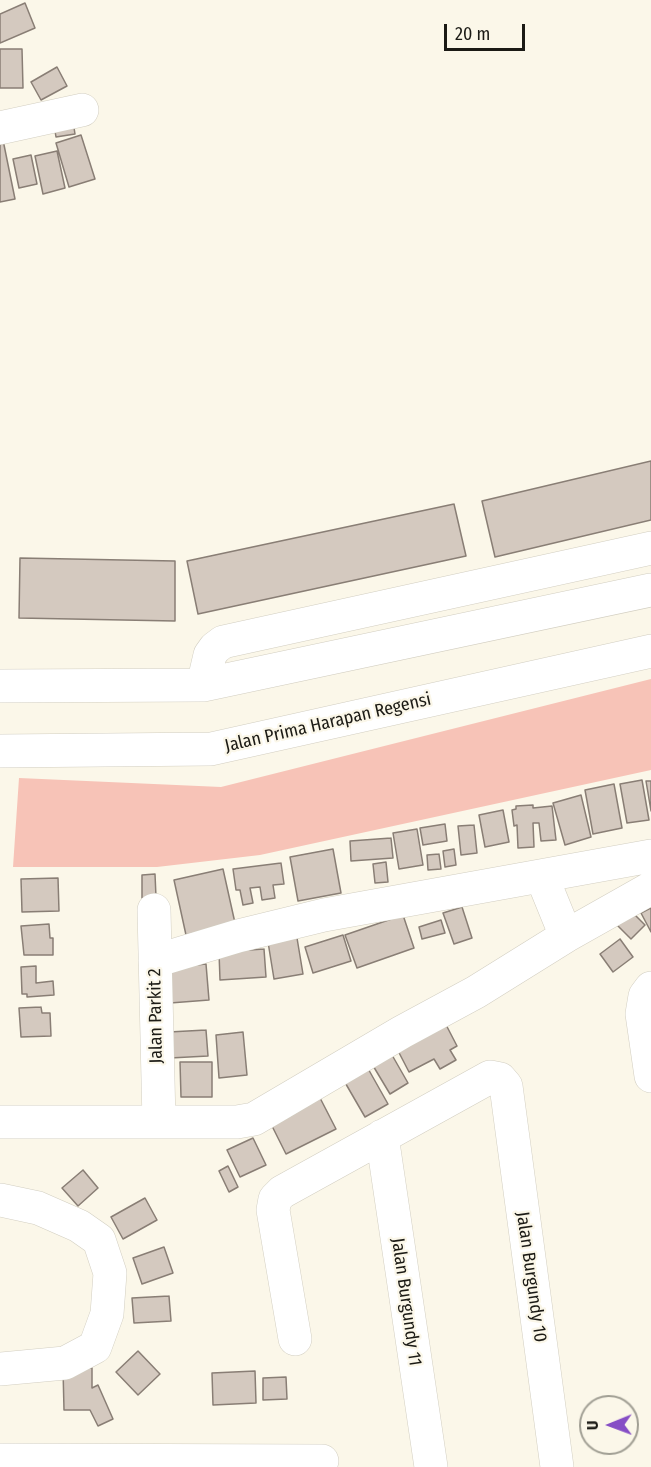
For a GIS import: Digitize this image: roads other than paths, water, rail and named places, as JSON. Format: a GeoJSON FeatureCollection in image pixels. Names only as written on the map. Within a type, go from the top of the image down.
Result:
{"type":"FeatureCollection","features":[{"type":"Feature","properties":{"kind":"street"},"geometry":{"type":"LineString","coordinates":[[2,124],[82,110]]}},
{"type":"Feature","properties":{"kind":"street"},"geometry":{"type":"LineString","coordinates":[[203,685],[210,655],[223,642],[651,548]]}},
{"type":"Feature","properties":{"kind":"street"},"geometry":{"type":"LineString","coordinates":[[500,580],[513,619]]}},
{"type":"Feature","properties":{"kind":"street"},"geometry":{"type":"LineString","coordinates":[[0,687],[203,685],[651,590]]}},
{"type":"Feature","properties":{"kind":"street","name":"Jalan Prima Harapan Regensi"},"geometry":{"type":"LineString","coordinates":[[0,750],[212,749],[651,651]]}},
{"type":"Feature","properties":{"kind":"street"},"geometry":{"type":"LineString","coordinates":[[155,961],[238,936],[324,915],[651,856]]}},
{"type":"Feature","properties":{"kind":"street"},"geometry":{"type":"LineString","coordinates":[[542,877],[566,936]]}},
{"type":"Feature","properties":{"kind":"street"},"geometry":{"type":"LineString","coordinates":[[0,1122],[237,1122],[254,1119],[402,1032],[476,992],[566,936],[651,888]]}},
{"type":"Feature","properties":{"kind":"street","name":"Jalan Parkit 2"},"geometry":{"type":"LineString","coordinates":[[153,910],[159,1122]]}},
{"type":"Feature","properties":{"kind":"street"},"geometry":{"type":"LineString","coordinates":[[646,1001],[651,1076]]}},
{"type":"Feature","properties":{"kind":"street","name":"Jalan Burgundy 10"},"geometry":{"type":"LineString","coordinates":[[382,1136],[490,1077],[500,1079],[506,1086],[557,1467]]}},
{"type":"Feature","properties":{"kind":"street"},"geometry":{"type":"LineString","coordinates":[[295,1339],[273,1210],[275,1199],[282,1192],[382,1136]]}},
{"type":"Feature","properties":{"kind":"street","name":"Jalan Burgundy 11"},"geometry":{"type":"LineString","coordinates":[[382,1136],[431,1467]]}},
{"type":"Feature","properties":{"kind":"street"},"geometry":{"type":"LineString","coordinates":[[0,1200],[38,1208],[79,1226],[99,1240],[110,1272],[107,1314],[95,1347],[65,1363],[0,1369]]}},
{"type":"Feature","properties":{"kind":"street"},"geometry":{"type":"LineString","coordinates":[[0,1460],[322,1461]]}}]}
